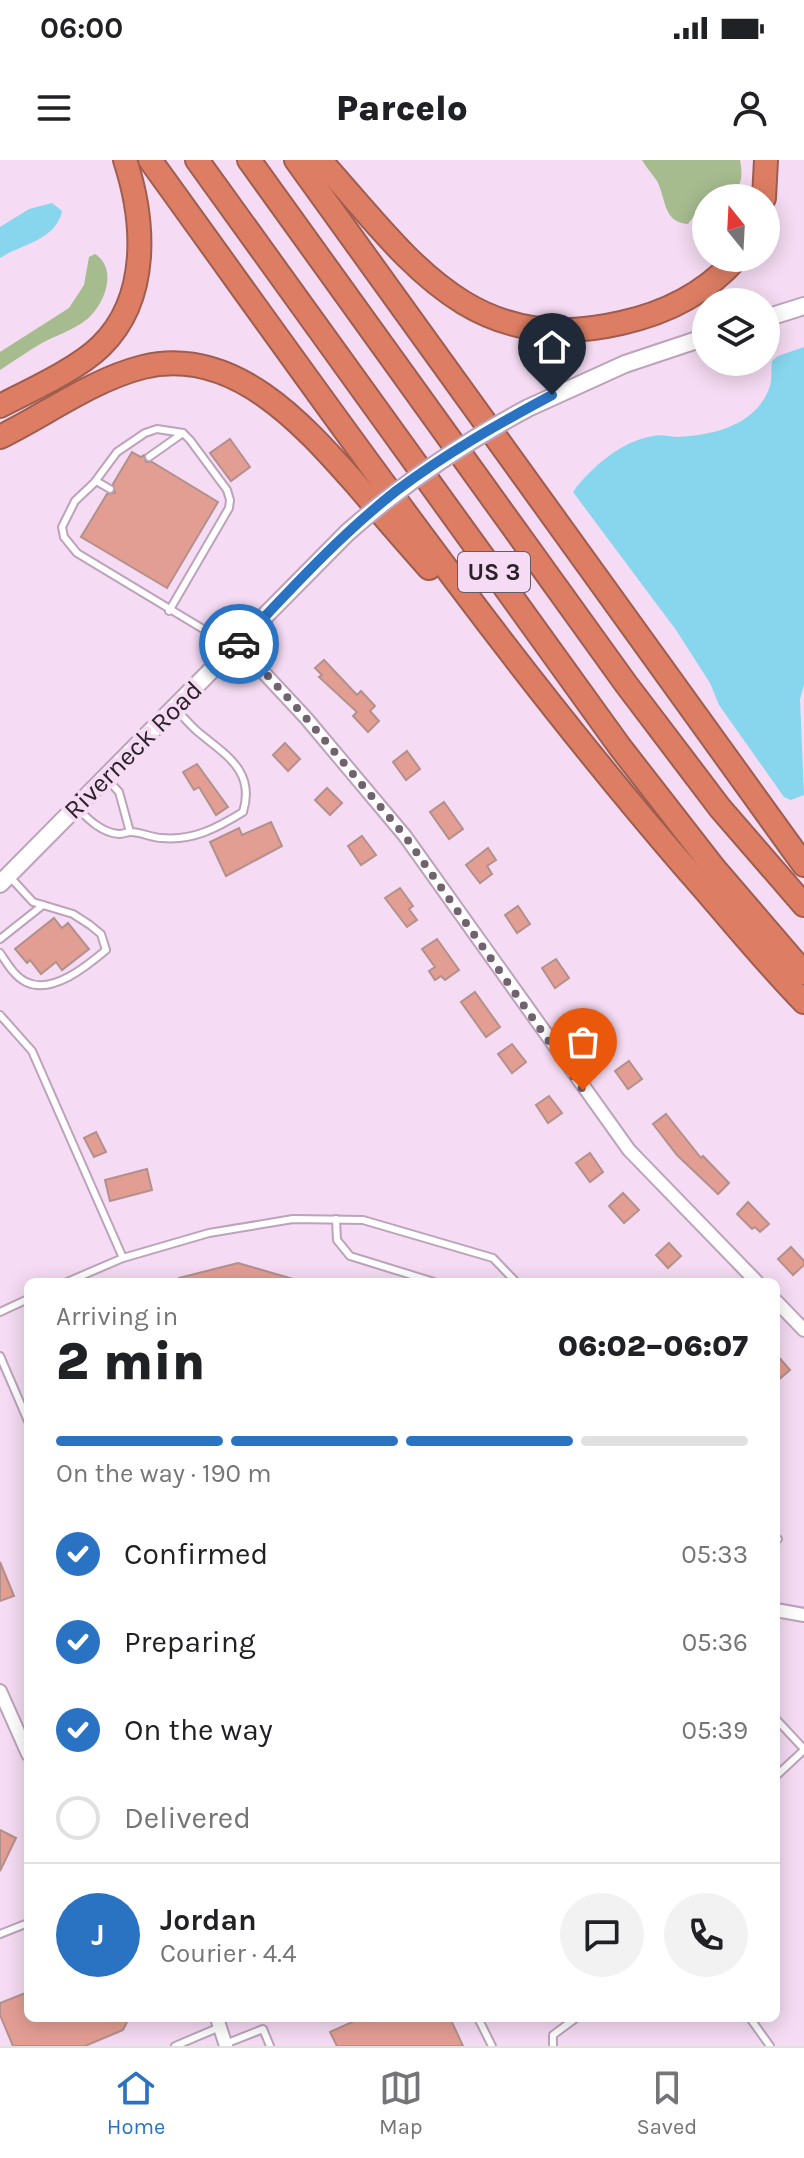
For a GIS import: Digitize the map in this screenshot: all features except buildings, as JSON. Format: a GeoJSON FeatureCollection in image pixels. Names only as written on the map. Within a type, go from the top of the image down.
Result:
{"type":"FeatureCollection","features":[{"type":"Feature","properties":{"kind":"highway"},"geometry":{"type":"LineString","coordinates":[[0,406],[92,354],[126,311],[136,282],[139,229],[134,190],[125,160]]}},
{"type":"Feature","properties":{"kind":"highway"},"geometry":{"type":"LineString","coordinates":[[150,160],[443,566],[559,717]]}},
{"type":"Feature","properties":{"kind":"highway","name":"US 3"},"geometry":{"type":"LineString","coordinates":[[197,160],[628,757],[714,868],[804,973]]}},
{"type":"Feature","properties":{"kind":"highway","name":"US 3"},"geometry":{"type":"LineString","coordinates":[[249,160],[634,694],[735,828],[804,905]]}},
{"type":"Feature","properties":{"kind":"highway"},"geometry":{"type":"LineString","coordinates":[[296,160],[804,865]]}},
{"type":"Feature","properties":{"kind":"highway"},"geometry":{"type":"LineString","coordinates":[[320,160],[435,283],[482,315],[514,326],[561,332],[631,321],[665,310],[700,292],[722,272]]}},
{"type":"Feature","properties":{"kind":"highway"},"geometry":{"type":"LineString","coordinates":[[765,184],[766,160]]}},
{"type":"Feature","properties":{"kind":"highway"},"geometry":{"type":"LineString","coordinates":[[0,437],[104,382],[146,367],[173,364],[202,366],[246,383],[279,405],[322,446],[804,1002]]}},
{"type":"Feature","properties":{"kind":"main road"},"geometry":{"type":"LineString","coordinates":[[780,314],[804,306]]}},
{"type":"Feature","properties":{"kind":"main road","name":"Riverneck Road"},"geometry":{"type":"LineString","coordinates":[[4,880],[347,533],[390,497],[426,470],[528,408],[625,364],[692,342]]}},
{"type":"Feature","properties":{"kind":"street"},"geometry":{"type":"LineString","coordinates":[[234,648],[306,718],[405,836],[629,1150],[753,1278]]}},
{"type":"Feature","properties":{"kind":"street"},"geometry":{"type":"LineString","coordinates":[[780,1305],[804,1330]]}},
{"type":"Feature","properties":{"kind":"street"},"geometry":{"type":"LineString","coordinates":[[780,1611],[804,1615]]}},
{"type":"Feature","properties":{"kind":"street"},"geometry":{"type":"LineString","coordinates":[[0,1691],[24,1745]]}},
{"type":"Feature","properties":{"kind":"street"},"geometry":{"type":"LineString","coordinates":[[218,2022],[226,2045]]}},
{"type":"Feature","properties":{"kind":"lane"},"geometry":{"type":"LineString","coordinates":[[169,611],[229,508],[230,500],[227,490],[183,433],[157,429],[145,433],[117,452],[96,481],[70,508],[62,527],[64,537],[77,553],[169,611],[234,648]]}},
{"type":"Feature","properties":{"kind":"lane"},"geometry":{"type":"LineString","coordinates":[[149,457],[183,433]]}},
{"type":"Feature","properties":{"kind":"lane"},"geometry":{"type":"LineString","coordinates":[[96,481],[110,489]]}},
{"type":"Feature","properties":{"kind":"lane"},"geometry":{"type":"LineString","coordinates":[[76,808],[98,827],[120,834],[130,832],[161,838],[191,838],[216,829],[243,812],[247,800],[246,786],[232,759],[174,708]]}},
{"type":"Feature","properties":{"kind":"lane"},"geometry":{"type":"LineString","coordinates":[[105,778],[119,792],[130,832]]}},
{"type":"Feature","properties":{"kind":"lane"},"geometry":{"type":"LineString","coordinates":[[0,953],[16,975],[28,983],[41,984],[60,981],[81,972],[106,950],[101,934],[90,925],[73,914],[33,902],[4,880]]}},
{"type":"Feature","properties":{"kind":"lane"},"geometry":{"type":"LineString","coordinates":[[0,939],[43,905]]}},
{"type":"Feature","properties":{"kind":"lane"},"geometry":{"type":"LineString","coordinates":[[0,1015],[32,1051],[123,1258]]}},
{"type":"Feature","properties":{"kind":"lane"},"geometry":{"type":"LineString","coordinates":[[76,1278],[123,1258],[209,1233],[293,1219],[363,1220],[493,1258],[512,1278]]}},
{"type":"Feature","properties":{"kind":"lane"},"geometry":{"type":"LineString","coordinates":[[336,1219],[337,1240],[350,1256],[421,1278]]}},
{"type":"Feature","properties":{"kind":"lane"},"geometry":{"type":"LineString","coordinates":[[0,1312],[24,1301]]}},
{"type":"Feature","properties":{"kind":"lane"},"geometry":{"type":"LineString","coordinates":[[0,1356],[24,1412]]}},
{"type":"Feature","properties":{"kind":"lane"},"geometry":{"type":"LineString","coordinates":[[780,1723],[804,1749],[780,1772]]}},
{"type":"Feature","properties":{"kind":"lane"},"geometry":{"type":"LineString","coordinates":[[0,1934],[24,1925]]}},
{"type":"Feature","properties":{"kind":"lane"},"geometry":{"type":"LineString","coordinates":[[175,2046],[218,2022]]}},
{"type":"Feature","properties":{"kind":"lane"},"geometry":{"type":"LineString","coordinates":[[262,2022],[270,2046]]}},
{"type":"Feature","properties":{"kind":"lane"},"geometry":{"type":"LineString","coordinates":[[480,2022],[492,2046]]}},
{"type":"Feature","properties":{"kind":"lane"},"geometry":{"type":"LineString","coordinates":[[553,2046],[553,2035],[571,2022]]}},
{"type":"Feature","properties":{"kind":"lane"},"geometry":{"type":"LineString","coordinates":[[753,2022],[770,2046]]}},
{"type":"Feature","properties":{"kind":"lane"},"geometry":{"type":"LineString","coordinates":[[226,2045],[263,2029]]}},
{"type":"Feature","properties":{"kind":"green space"},"geometry":{"type":"Polygon","coordinates":[[[642,160],[740,160],[740,184],[692,184],[692,218],[688,224],[680,223],[670,214],[657,181],[642,160]]]}},
{"type":"Feature","properties":{"kind":"green space"},"geometry":{"type":"Polygon","coordinates":[[[95,254],[102,261],[107,279],[102,300],[90,317],[0,370],[0,352],[69,308],[84,285],[89,257],[95,254]]]}},
{"type":"Feature","properties":{"kind":"water"},"geometry":{"type":"Polygon","coordinates":[[[52,203],[62,211],[53,229],[0,258],[0,227],[29,209],[52,203]]]}},
{"type":"Feature","properties":{"kind":"water"},"geometry":{"type":"Polygon","coordinates":[[[804,347],[804,684],[800,699],[804,795],[791,800],[784,797],[719,705],[710,683],[676,630],[573,492],[598,465],[630,443],[656,435],[678,437],[706,434],[745,419],[764,399],[771,376],[780,376],[780,355],[804,347]]]}},
{"type":"Feature","properties":{"kind":"way so far"},"geometry":{"type":"LineString","coordinates":[[239,644],[405,836],[583,1090]]}},
{"type":"Feature","properties":{"kind":"route"},"geometry":{"type":"LineString","coordinates":[[239,644],[328,552],[398,490],[473,439],[552,395]]}}]}
